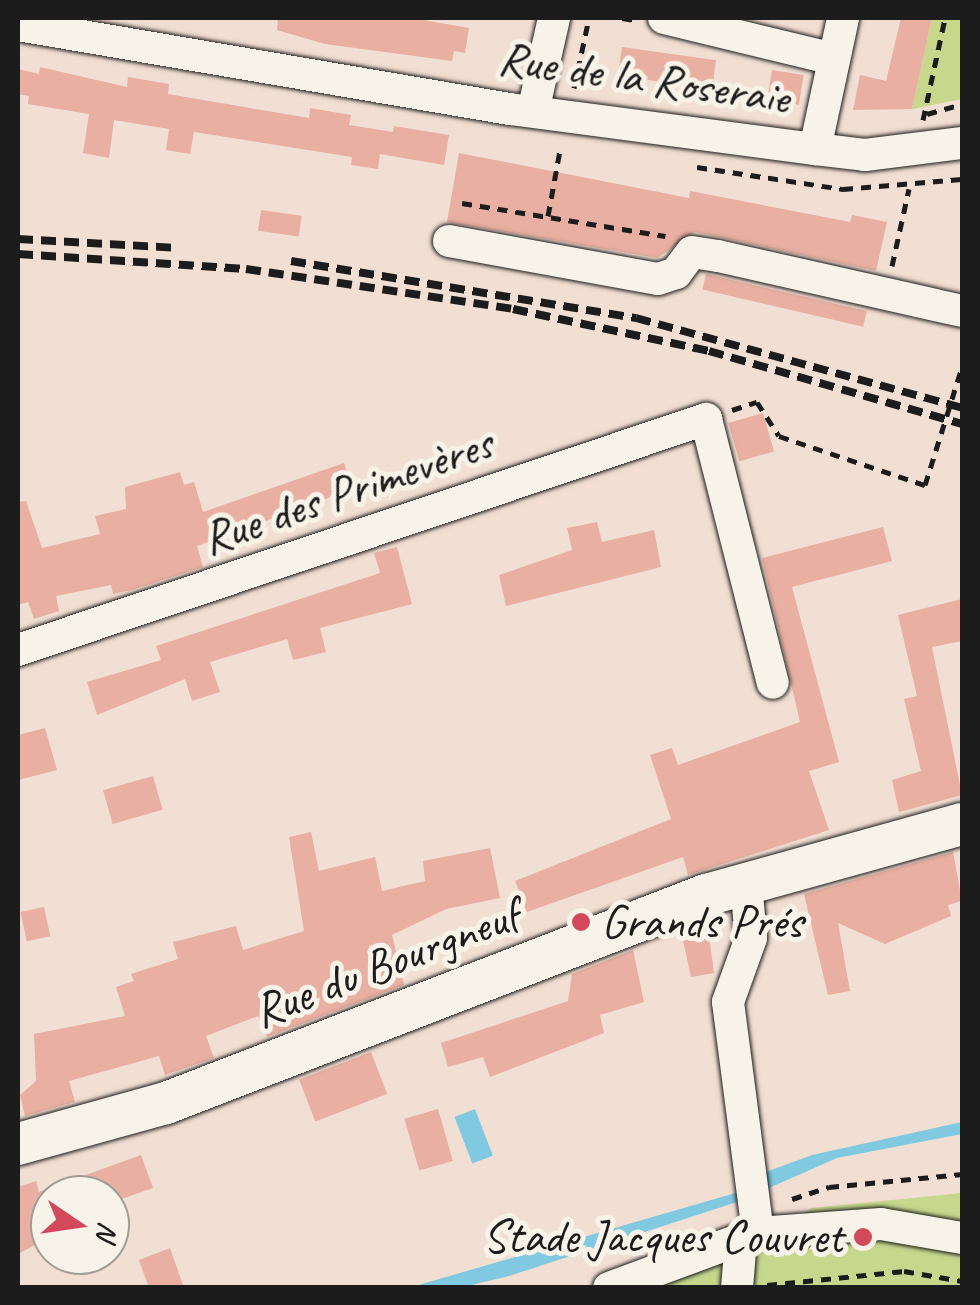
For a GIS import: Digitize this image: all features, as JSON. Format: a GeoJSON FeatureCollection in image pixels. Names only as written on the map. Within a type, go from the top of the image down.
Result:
{"type":"FeatureCollection","features":[{"type":"Feature","properties":{"kind":"main road","name":"Rue du Bourgneuf"},"geometry":{"type":"LineString","coordinates":[[18,1144],[166,1103],[746,884],[962,824]]}},
{"type":"Feature","properties":{"kind":"street"},"geometry":{"type":"LineString","coordinates":[[534,107],[554,18]]}},
{"type":"Feature","properties":{"kind":"street"},"geometry":{"type":"LineString","coordinates":[[664,18],[834,60]]}},
{"type":"Feature","properties":{"kind":"street"},"geometry":{"type":"LineString","coordinates":[[815,149],[843,18]]}},
{"type":"Feature","properties":{"kind":"street","name":"Rue de la Roseraie"},"geometry":{"type":"LineString","coordinates":[[18,25],[815,149],[918,151],[962,143]]}},
{"type":"Feature","properties":{"kind":"street"},"geometry":{"type":"LineString","coordinates":[[449,241],[658,279],[676,273],[692,252],[962,312]]}},
{"type":"Feature","properties":{"kind":"street"},"geometry":{"type":"LineString","coordinates":[[706,420],[774,682]]}},
{"type":"Feature","properties":{"kind":"street","name":"Rue des Primevères"},"geometry":{"type":"LineString","coordinates":[[18,650],[706,420]]}},
{"type":"Feature","properties":{"kind":"street"},"geometry":{"type":"LineString","coordinates":[[737,1288],[749,1236],[753,1187],[728,1002],[750,938],[746,884]]}},
{"type":"Feature","properties":{"kind":"street"},"geometry":{"type":"LineString","coordinates":[[608,1288],[749,1236],[882,1224],[962,1238]]}},
{"type":"Feature","properties":{"kind":"path"},"geometry":{"type":"LineString","coordinates":[[569,111],[589,18]]}},
{"type":"Feature","properties":{"kind":"path"},"geometry":{"type":"LineString","coordinates":[[946,18],[924,115],[962,104]]}},
{"type":"Feature","properties":{"kind":"path"},"geometry":{"type":"LineString","coordinates":[[548,216],[560,150]]}},
{"type":"Feature","properties":{"kind":"path"},"geometry":{"type":"LineString","coordinates":[[886,294],[918,151]]}},
{"type":"Feature","properties":{"kind":"path"},"geometry":{"type":"LineString","coordinates":[[909,188],[962,179]]}},
{"type":"Feature","properties":{"kind":"path"},"geometry":{"type":"LineString","coordinates":[[462,203],[680,239],[692,252]]}},
{"type":"Feature","properties":{"kind":"path"},"geometry":{"type":"LineString","coordinates":[[706,420],[757,402],[779,436],[925,486],[962,367]]}},
{"type":"Feature","properties":{"kind":"path"},"geometry":{"type":"LineString","coordinates":[[749,1236],[798,1193],[962,1174]]}},
{"type":"Feature","properties":{"kind":"path"},"geometry":{"type":"LineString","coordinates":[[758,1288],[904,1271],[962,1281]]}},
{"type":"Feature","properties":{"kind":"green space"},"geometry":{"type":"Polygon","coordinates":[[[932,18],[962,18],[962,99],[912,109],[932,18]]]}},
{"type":"Feature","properties":{"kind":"green space","name":"Stade Jacques Couvret"},"geometry":{"type":"Polygon","coordinates":[[[962,1193],[962,1287],[655,1288],[716,1266],[812,1208],[962,1193]]]}},
{"type":"Feature","properties":{"kind":"water"},"geometry":{"type":"Polygon","coordinates":[[[475,1109],[493,1156],[472,1164],[454,1117],[475,1109]]]}},
{"type":"Feature","properties":{"kind":"water"},"geometry":{"type":"Polygon","coordinates":[[[962,1122],[962,1134],[837,1158],[737,1202],[509,1276],[463,1287],[408,1288],[742,1191],[763,1173],[812,1155],[962,1122]]]}},
{"type":"Feature","properties":{"kind":"building"},"geometry":{"type":"Polygon","coordinates":[[[278,18],[412,18],[469,28],[465,53],[454,51],[452,61],[325,44],[277,30],[278,18]]]}},
{"type":"Feature","properties":{"kind":"building"},"geometry":{"type":"Polygon","coordinates":[[[901,18],[932,18],[912,109],[853,110],[860,75],[886,81],[901,18]]]}},
{"type":"Feature","properties":{"kind":"building"},"geometry":{"type":"Polygon","coordinates":[[[622,47],[716,60],[712,89],[618,76],[622,47]]]}},
{"type":"Feature","properties":{"kind":"building"},"geometry":{"type":"Polygon","coordinates":[[[40,67],[127,87],[128,77],[169,84],[168,94],[309,118],[310,108],[351,115],[349,125],[393,132],[394,126],[449,135],[444,165],[380,154],[378,169],[351,165],[352,157],[194,132],[190,154],[166,150],[169,129],[114,120],[109,158],[83,153],[89,114],[28,104],[29,96],[18,94],[18,69],[39,74],[40,67]]]}},
{"type":"Feature","properties":{"kind":"building"},"geometry":{"type":"Polygon","coordinates":[[[772,70],[804,75],[799,105],[767,100],[772,70]]]}},
{"type":"Feature","properties":{"kind":"building"},"geometry":{"type":"Polygon","coordinates":[[[459,153],[689,198],[690,191],[850,222],[852,215],[887,222],[876,271],[695,232],[657,258],[447,222],[459,153]]]}},
{"type":"Feature","properties":{"kind":"building"},"geometry":{"type":"Polygon","coordinates":[[[261,210],[302,216],[299,237],[258,231],[261,210]]]}},
{"type":"Feature","properties":{"kind":"building"},"geometry":{"type":"Polygon","coordinates":[[[706,274],[867,311],[863,327],[702,290],[706,274]]]}},
{"type":"Feature","properties":{"kind":"building"},"geometry":{"type":"Polygon","coordinates":[[[763,413],[774,451],[739,461],[728,423],[763,413]]]}},
{"type":"Feature","properties":{"kind":"building"},"geometry":{"type":"Polygon","coordinates":[[[344,463],[353,489],[197,546],[203,567],[113,594],[111,585],[56,596],[59,611],[34,619],[28,602],[18,605],[18,502],[26,501],[42,548],[100,534],[95,516],[126,509],[125,487],[180,472],[184,485],[194,482],[203,512],[344,463]]]}},
{"type":"Feature","properties":{"kind":"building"},"geometry":{"type":"Polygon","coordinates":[[[597,522],[602,542],[654,530],[661,567],[506,606],[499,575],[572,550],[567,528],[597,522]]]}},
{"type":"Feature","properties":{"kind":"building"},"geometry":{"type":"Polygon","coordinates":[[[883,527],[892,561],[792,587],[839,762],[809,771],[829,830],[688,875],[683,857],[527,912],[515,881],[671,819],[650,755],[672,748],[678,765],[800,722],[762,558],[883,527]]]}},
{"type":"Feature","properties":{"kind":"building"},"geometry":{"type":"Polygon","coordinates":[[[397,547],[412,604],[320,628],[326,652],[293,660],[287,639],[210,662],[220,692],[192,701],[185,679],[97,715],[87,682],[161,660],[156,646],[380,573],[374,553],[397,547]]]}},
{"type":"Feature","properties":{"kind":"building"},"geometry":{"type":"Polygon","coordinates":[[[962,599],[962,641],[932,647],[962,795],[899,812],[892,780],[921,771],[904,699],[917,696],[898,615],[962,599]]]}},
{"type":"Feature","properties":{"kind":"building"},"geometry":{"type":"Polygon","coordinates":[[[45,728],[57,770],[18,780],[18,735],[45,728]]]}},
{"type":"Feature","properties":{"kind":"building"},"geometry":{"type":"Polygon","coordinates":[[[153,776],[163,810],[113,824],[103,790],[153,776]]]}},
{"type":"Feature","properties":{"kind":"building"},"geometry":{"type":"Polygon","coordinates":[[[311,832],[319,871],[375,857],[382,891],[425,881],[423,861],[490,848],[500,898],[446,909],[392,935],[404,985],[267,1037],[258,1016],[206,1036],[214,1058],[165,1075],[159,1056],[69,1081],[75,1102],[25,1116],[20,1095],[36,1081],[34,1034],[125,1016],[116,987],[134,981],[131,974],[178,959],[173,942],[236,926],[243,950],[304,931],[289,837],[311,832]]]}},
{"type":"Feature","properties":{"kind":"building"},"geometry":{"type":"Polygon","coordinates":[[[953,852],[962,901],[948,905],[951,916],[885,944],[838,923],[850,991],[828,995],[804,894],[953,852]]]}},
{"type":"Feature","properties":{"kind":"building"},"geometry":{"type":"Polygon","coordinates":[[[44,907],[50,936],[27,941],[21,912],[44,907]]]}},
{"type":"Feature","properties":{"kind":"building"},"geometry":{"type":"Polygon","coordinates":[[[707,921],[714,973],[691,977],[681,931],[707,921]]]}},
{"type":"Feature","properties":{"kind":"building"},"geometry":{"type":"Polygon","coordinates":[[[633,950],[644,1002],[600,1015],[604,1033],[490,1077],[483,1057],[448,1067],[441,1043],[568,1001],[572,974],[633,950]]]}},
{"type":"Feature","properties":{"kind":"building"},"geometry":{"type":"Polygon","coordinates":[[[371,1052],[387,1094],[315,1122],[299,1080],[371,1052]]]}},
{"type":"Feature","properties":{"kind":"building"},"geometry":{"type":"Polygon","coordinates":[[[438,1109],[453,1161],[419,1171],[404,1119],[438,1109]]]}},
{"type":"Feature","properties":{"kind":"building"},"geometry":{"type":"Polygon","coordinates":[[[141,1155],[153,1188],[130,1196],[130,1175],[86,1175],[141,1155]]]}},
{"type":"Feature","properties":{"kind":"building"},"geometry":{"type":"Polygon","coordinates":[[[30,1183],[30,1248],[18,1254],[18,1187],[30,1183]]]}},
{"type":"Feature","properties":{"kind":"building"},"geometry":{"type":"Polygon","coordinates":[[[170,1248],[184,1288],[149,1288],[139,1260],[170,1248]]]}},
{"type":"Feature","properties":{"kind":"railway"},"geometry":{"type":"LineString","coordinates":[[18,239],[177,248]]}},
{"type":"Feature","properties":{"kind":"railway"},"geometry":{"type":"LineString","coordinates":[[18,254],[246,269],[513,309],[709,351],[962,424]]}},
{"type":"Feature","properties":{"kind":"railway"},"geometry":{"type":"LineString","coordinates":[[291,261],[636,318],[962,408]]}},
{"type":"Feature","properties":{"kind":"place","name":"Grands Prés"},"geometry":{"type":"Point","coordinates":[581,922]}},
{"type":"Feature","properties":{"kind":"place","name":"Stade Jacques Couvret"},"geometry":{"type":"Point","coordinates":[863,1237]}}]}
